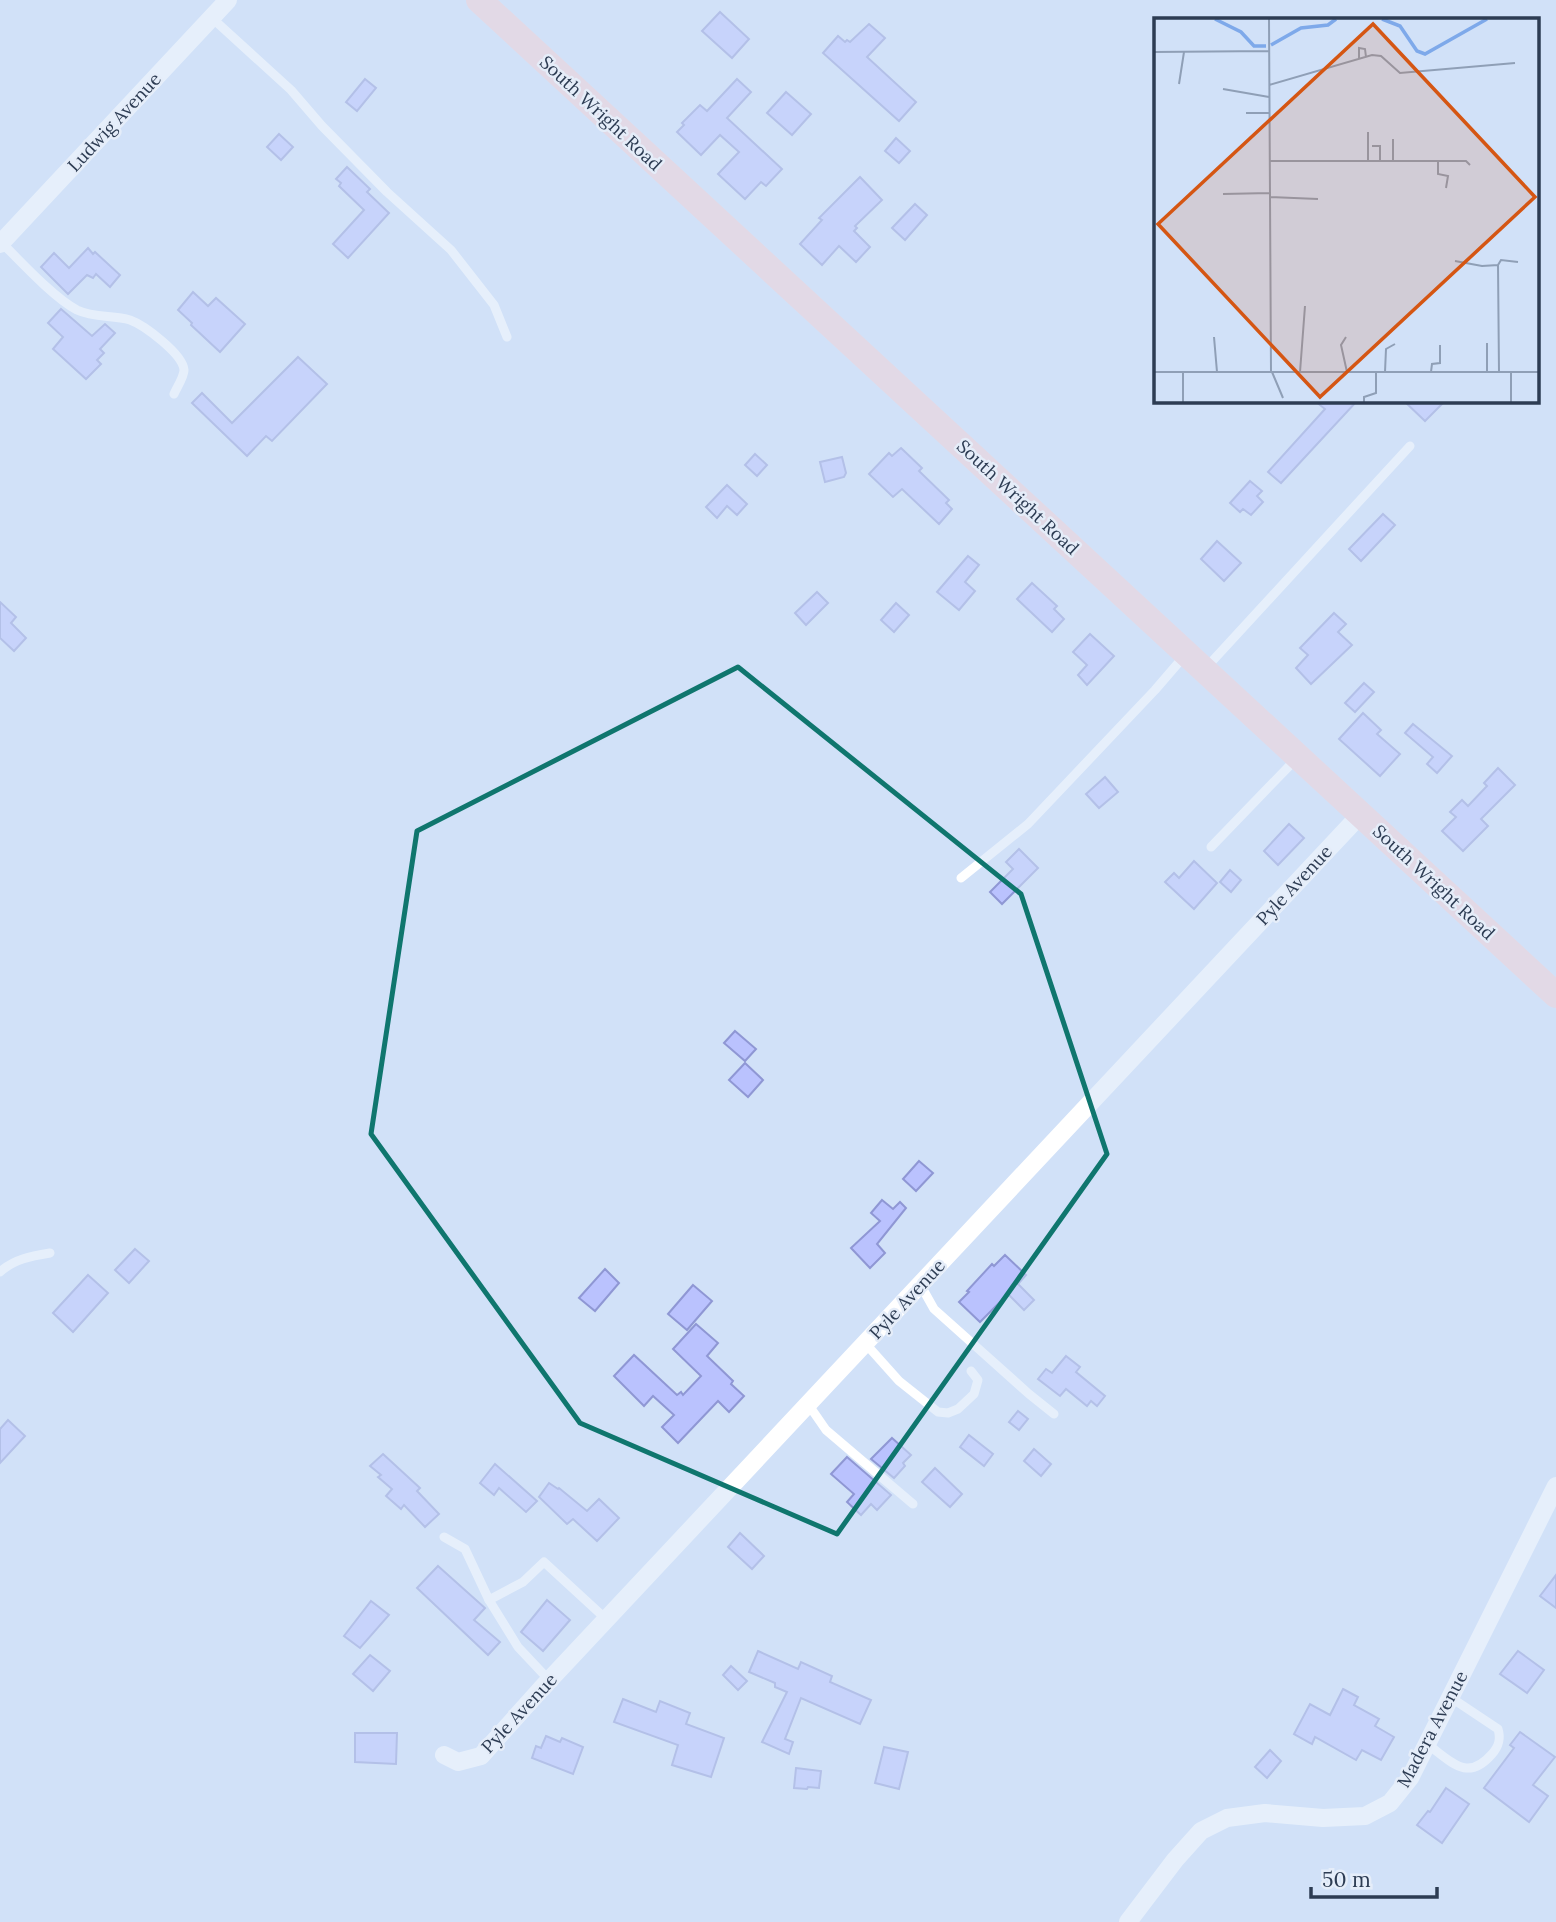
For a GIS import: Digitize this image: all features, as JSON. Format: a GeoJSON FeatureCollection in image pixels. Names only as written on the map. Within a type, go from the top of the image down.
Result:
{"type":"FeatureCollection","features":[{"type":"Feature","properties":{"kind":"main road","name":"South Wright Road"},"geometry":{"type":"LineString","coordinates":[[479,0],[1556,995]]}},
{"type":"Feature","properties":{"kind":"street","name":"Ludwig Avenue"},"geometry":{"type":"LineString","coordinates":[[1,243],[228,0]]}},
{"type":"Feature","properties":{"kind":"street","name":"Pyle Avenue"},"geometry":{"type":"LineString","coordinates":[[444,1755],[458,1762],[481,1756],[549,1680],[1361,814]]}},
{"type":"Feature","properties":{"kind":"street","name":"Madera Avenue"},"geometry":{"type":"LineString","coordinates":[[1128,1922],[1201,1831],[1227,1818],[1265,1813],[1323,1818],[1365,1816],[1390,1803],[1410,1778],[1556,1486]]}},
{"type":"Feature","properties":{"kind":"lane"},"geometry":{"type":"LineString","coordinates":[[212,18],[291,90],[387,192],[451,250],[494,305],[507,337]]}},
{"type":"Feature","properties":{"kind":"lane"},"geometry":{"type":"LineString","coordinates":[[1,243],[77,310],[129,320],[157,337],[183,366],[184,372],[174,394]]}},
{"type":"Feature","properties":{"kind":"lane"},"geometry":{"type":"LineString","coordinates":[[961,878],[1028,824],[1155,690],[1196,662],[1410,446]]}},
{"type":"Feature","properties":{"kind":"lane"},"geometry":{"type":"LineString","coordinates":[[1211,848],[1299,756]]}},
{"type":"Feature","properties":{"kind":"lane"},"geometry":{"type":"LineString","coordinates":[[0,1272],[25,1257],[50,1253]]}},
{"type":"Feature","properties":{"kind":"lane"},"geometry":{"type":"LineString","coordinates":[[920,1284],[934,1309],[1054,1415]]}},
{"type":"Feature","properties":{"kind":"lane"},"geometry":{"type":"LineString","coordinates":[[865,1343],[900,1381],[938,1412],[948,1413],[958,1409],[974,1394],[978,1380],[971,1371]]}},
{"type":"Feature","properties":{"kind":"lane"},"geometry":{"type":"LineString","coordinates":[[808,1404],[826,1430],[913,1504]]}},
{"type":"Feature","properties":{"kind":"lane"},"geometry":{"type":"LineString","coordinates":[[444,1537],[466,1549],[489,1600],[518,1647],[549,1680]]}},
{"type":"Feature","properties":{"kind":"lane"},"geometry":{"type":"LineString","coordinates":[[489,1600],[523,1582],[544,1562],[606,1619]]}},
{"type":"Feature","properties":{"kind":"lane"},"geometry":{"type":"LineString","coordinates":[[1427,1744],[1462,1768],[1472,1770],[1483,1764],[1497,1747],[1500,1737],[1497,1729],[1450,1697]]}},
{"type":"Feature","properties":{"kind":"highlighted area"},"geometry":{"type":"Polygon","coordinates":[[[738,667],[1021,894],[1107,1154],[837,1534],[580,1423],[371,1134],[417,831],[738,667]]]}},
{"type":"Feature","properties":{"kind":"building"},"geometry":{"type":"Polygon","coordinates":[[[720,12],[749,39],[732,58],[702,31],[720,12]]]}},
{"type":"Feature","properties":{"kind":"building"},"geometry":{"type":"Polygon","coordinates":[[[869,24],[885,38],[867,57],[916,102],[899,121],[823,53],[838,36],[845,42],[850,42],[869,24]]]}},
{"type":"Feature","properties":{"kind":"building"},"geometry":{"type":"Polygon","coordinates":[[[365,79],[376,88],[357,111],[346,102],[365,79]]]}},
{"type":"Feature","properties":{"kind":"building"},"geometry":{"type":"Polygon","coordinates":[[[737,79],[751,92],[727,118],[782,169],[766,186],[761,182],[745,199],[718,174],[739,152],[720,135],[701,155],[677,132],[700,105],[707,111],[737,79]]]}},
{"type":"Feature","properties":{"kind":"building"},"geometry":{"type":"Polygon","coordinates":[[[786,92],[811,114],[792,135],[767,113],[786,92]]]}},
{"type":"Feature","properties":{"kind":"building"},"geometry":{"type":"Polygon","coordinates":[[[279,134],[293,147],[281,160],[267,147],[279,134]]]}},
{"type":"Feature","properties":{"kind":"building"},"geometry":{"type":"Polygon","coordinates":[[[896,138],[910,151],[899,163],[885,151],[896,138]]]}},
{"type":"Feature","properties":{"kind":"building"},"geometry":{"type":"Polygon","coordinates":[[[347,167],[370,189],[367,192],[389,213],[348,258],[333,244],[364,210],[339,186],[341,183],[336,179],[347,167]]]}},
{"type":"Feature","properties":{"kind":"building"},"geometry":{"type":"Polygon","coordinates":[[[860,177],[882,200],[855,226],[857,228],[854,231],[870,247],[856,262],[839,246],[822,265],[800,244],[822,220],[819,218],[860,177]]]}},
{"type":"Feature","properties":{"kind":"building"},"geometry":{"type":"Polygon","coordinates":[[[915,204],[927,215],[905,240],[892,228],[915,204]]]}},
{"type":"Feature","properties":{"kind":"building"},"geometry":{"type":"Polygon","coordinates":[[[88,248],[120,275],[110,287],[96,274],[93,278],[87,275],[68,294],[41,267],[54,253],[69,268],[88,248]]]}},
{"type":"Feature","properties":{"kind":"building"},"geometry":{"type":"Polygon","coordinates":[[[193,292],[208,306],[216,298],[245,324],[220,352],[178,310],[193,292]]]}},
{"type":"Feature","properties":{"kind":"building"},"geometry":{"type":"Polygon","coordinates":[[[61,309],[92,336],[105,324],[115,333],[100,349],[104,353],[97,360],[101,364],[86,379],[53,349],[63,337],[48,323],[61,309]]]}},
{"type":"Feature","properties":{"kind":"building"},"geometry":{"type":"Polygon","coordinates":[[[298,357],[327,384],[272,441],[266,436],[247,456],[192,403],[202,393],[232,423],[298,357]]]}},
{"type":"Feature","properties":{"kind":"building"},"geometry":{"type":"Polygon","coordinates":[[[1316,402],[1356,402],[1281,483],[1268,472],[1325,409],[1316,402]]]}},
{"type":"Feature","properties":{"kind":"building"},"geometry":{"type":"Polygon","coordinates":[[[1405,402],[1444,402],[1425,421],[1405,402]]]}},
{"type":"Feature","properties":{"kind":"building"},"geometry":{"type":"Polygon","coordinates":[[[901,448],[922,468],[919,471],[949,500],[946,503],[952,509],[939,524],[902,489],[893,497],[869,474],[889,453],[892,456],[901,448]]]}},
{"type":"Feature","properties":{"kind":"building"},"geometry":{"type":"Polygon","coordinates":[[[755,454],[767,465],[757,476],[745,465],[755,454]]]}},
{"type":"Feature","properties":{"kind":"building"},"geometry":{"type":"Polygon","coordinates":[[[842,457],[846,473],[844,477],[825,482],[820,462],[842,457]]]}},
{"type":"Feature","properties":{"kind":"building"},"geometry":{"type":"Polygon","coordinates":[[[1250,481],[1262,491],[1257,496],[1263,502],[1251,515],[1243,509],[1240,512],[1230,503],[1250,481]]]}},
{"type":"Feature","properties":{"kind":"building"},"geometry":{"type":"Polygon","coordinates":[[[727,485],[747,504],[737,515],[727,506],[717,518],[706,507],[727,485]]]}},
{"type":"Feature","properties":{"kind":"building"},"geometry":{"type":"Polygon","coordinates":[[[1383,514],[1395,525],[1361,561],[1349,549],[1383,514]]]}},
{"type":"Feature","properties":{"kind":"building"},"geometry":{"type":"Polygon","coordinates":[[[1217,541],[1241,563],[1224,581],[1201,559],[1217,541]]]}},
{"type":"Feature","properties":{"kind":"building"},"geometry":{"type":"Polygon","coordinates":[[[968,556],[979,565],[965,582],[975,591],[959,610],[937,592],[968,556]]]}},
{"type":"Feature","properties":{"kind":"building"},"geometry":{"type":"Polygon","coordinates":[[[1032,583],[1057,606],[1054,609],[1064,619],[1052,632],[1017,599],[1032,583]]]}},
{"type":"Feature","properties":{"kind":"building"},"geometry":{"type":"Polygon","coordinates":[[[817,592],[828,603],[806,625],[795,613],[817,592]]]}},
{"type":"Feature","properties":{"kind":"building"},"geometry":{"type":"Polygon","coordinates":[[[0,602],[16,617],[11,623],[26,638],[14,651],[0,638],[0,602]]]}},
{"type":"Feature","properties":{"kind":"building"},"geometry":{"type":"Polygon","coordinates":[[[896,603],[909,615],[894,632],[881,620],[896,603]]]}},
{"type":"Feature","properties":{"kind":"building"},"geometry":{"type":"Polygon","coordinates":[[[1334,613],[1346,624],[1338,632],[1352,645],[1311,684],[1296,668],[1308,655],[1300,648],[1334,613]]]}},
{"type":"Feature","properties":{"kind":"building"},"geometry":{"type":"Polygon","coordinates":[[[1090,634],[1114,656],[1087,685],[1078,675],[1087,665],[1073,652],[1090,634]]]}},
{"type":"Feature","properties":{"kind":"building"},"geometry":{"type":"Polygon","coordinates":[[[1364,683],[1374,692],[1355,712],[1345,703],[1364,683]]]}},
{"type":"Feature","properties":{"kind":"building"},"geometry":{"type":"Polygon","coordinates":[[[1363,713],[1381,730],[1377,734],[1400,754],[1380,776],[1339,739],[1363,713]]]}},
{"type":"Feature","properties":{"kind":"building"},"geometry":{"type":"Polygon","coordinates":[[[1413,724],[1452,756],[1437,773],[1427,764],[1433,757],[1405,733],[1413,724]]]}},
{"type":"Feature","properties":{"kind":"building"},"geometry":{"type":"Polygon","coordinates":[[[1498,768],[1515,785],[1481,819],[1488,826],[1463,851],[1442,831],[1456,817],[1450,812],[1462,800],[1468,806],[1487,786],[1484,783],[1498,768]]]}},
{"type":"Feature","properties":{"kind":"building"},"geometry":{"type":"Polygon","coordinates":[[[1105,777],[1118,792],[1099,808],[1086,794],[1105,777]]]}},
{"type":"Feature","properties":{"kind":"building"},"geometry":{"type":"Polygon","coordinates":[[[1289,824],[1304,838],[1278,865],[1264,851],[1289,824]]]}},
{"type":"Feature","properties":{"kind":"building"},"geometry":{"type":"Polygon","coordinates":[[[1019,849],[1038,868],[1002,904],[990,892],[1013,869],[1006,862],[1019,849]]]}},
{"type":"Feature","properties":{"kind":"building"},"geometry":{"type":"Polygon","coordinates":[[[1194,861],[1217,883],[1194,909],[1165,882],[1174,873],[1179,878],[1194,861]]]}},
{"type":"Feature","properties":{"kind":"building"},"geometry":{"type":"Polygon","coordinates":[[[1230,870],[1241,880],[1231,892],[1220,882],[1230,870]]]}},
{"type":"Feature","properties":{"kind":"building"},"geometry":{"type":"Polygon","coordinates":[[[735,1031],[756,1049],[745,1061],[724,1043],[735,1031]]]}},
{"type":"Feature","properties":{"kind":"building"},"geometry":{"type":"Polygon","coordinates":[[[745,1063],[763,1080],[748,1097],[729,1080],[745,1063]]]}},
{"type":"Feature","properties":{"kind":"building"},"geometry":{"type":"Polygon","coordinates":[[[919,1161],[933,1173],[916,1191],[903,1179],[919,1161]]]}},
{"type":"Feature","properties":{"kind":"building"},"geometry":{"type":"Polygon","coordinates":[[[882,1200],[893,1209],[900,1202],[906,1208],[877,1244],[885,1253],[870,1268],[851,1248],[880,1221],[871,1213],[882,1200]]]}},
{"type":"Feature","properties":{"kind":"building"},"geometry":{"type":"Polygon","coordinates":[[[135,1249],[149,1261],[129,1283],[115,1270],[135,1249]]]}},
{"type":"Feature","properties":{"kind":"building"},"geometry":{"type":"Polygon","coordinates":[[[1005,1255],[1026,1275],[1018,1284],[1034,1300],[1024,1310],[1008,1294],[980,1322],[959,1302],[992,1264],[994,1266],[1005,1255]]]}},
{"type":"Feature","properties":{"kind":"building"},"geometry":{"type":"Polygon","coordinates":[[[605,1269],[619,1283],[595,1311],[579,1298],[605,1269]]]}},
{"type":"Feature","properties":{"kind":"building"},"geometry":{"type":"Polygon","coordinates":[[[88,1275],[108,1293],[73,1332],[53,1313],[88,1275]]]}},
{"type":"Feature","properties":{"kind":"building"},"geometry":{"type":"Polygon","coordinates":[[[693,1285],[712,1301],[687,1330],[668,1314],[693,1285]]]}},
{"type":"Feature","properties":{"kind":"building"},"geometry":{"type":"Polygon","coordinates":[[[696,1324],[718,1343],[707,1356],[733,1381],[731,1384],[744,1396],[729,1412],[718,1401],[678,1443],[662,1427],[674,1415],[653,1396],[644,1406],[614,1376],[634,1355],[677,1395],[681,1392],[683,1395],[701,1376],[673,1349],[696,1324]]]}},
{"type":"Feature","properties":{"kind":"building"},"geometry":{"type":"Polygon","coordinates":[[[1066,1356],[1080,1367],[1076,1372],[1105,1396],[1097,1406],[1091,1401],[1087,1406],[1066,1389],[1060,1396],[1038,1379],[1046,1369],[1052,1373],[1066,1356]]]}},
{"type":"Feature","properties":{"kind":"building"},"geometry":{"type":"Polygon","coordinates":[[[1018,1411],[1028,1419],[1019,1430],[1009,1422],[1018,1411]]]}},
{"type":"Feature","properties":{"kind":"building"},"geometry":{"type":"Polygon","coordinates":[[[8,1420],[25,1436],[0,1463],[0,1429],[8,1420]]]}},
{"type":"Feature","properties":{"kind":"building"},"geometry":{"type":"Polygon","coordinates":[[[969,1435],[993,1454],[984,1466],[960,1447],[969,1435]]]}},
{"type":"Feature","properties":{"kind":"building"},"geometry":{"type":"Polygon","coordinates":[[[892,1438],[911,1455],[894,1478],[871,1459],[892,1438]]]}},
{"type":"Feature","properties":{"kind":"building"},"geometry":{"type":"Polygon","coordinates":[[[1034,1449],[1051,1464],[1041,1476],[1024,1461],[1034,1449]]]}},
{"type":"Feature","properties":{"kind":"building"},"geometry":{"type":"Polygon","coordinates":[[[383,1454],[420,1488],[417,1491],[439,1514],[425,1527],[404,1505],[401,1509],[386,1496],[392,1489],[370,1466],[383,1454]]]}},
{"type":"Feature","properties":{"kind":"building"},"geometry":{"type":"Polygon","coordinates":[[[847,1457],[891,1495],[877,1510],[871,1504],[861,1515],[847,1502],[854,1494],[831,1474],[847,1457]]]}},
{"type":"Feature","properties":{"kind":"building"},"geometry":{"type":"Polygon","coordinates":[[[495,1464],[537,1501],[526,1512],[499,1488],[494,1495],[480,1483],[495,1464]]]}},
{"type":"Feature","properties":{"kind":"building"},"geometry":{"type":"Polygon","coordinates":[[[935,1468],[962,1494],[950,1507],[922,1482],[935,1468]]]}},
{"type":"Feature","properties":{"kind":"building"},"geometry":{"type":"Polygon","coordinates":[[[549,1483],[587,1511],[599,1499],[619,1518],[597,1541],[573,1519],[567,1524],[539,1497],[549,1483]]]}},
{"type":"Feature","properties":{"kind":"building"},"geometry":{"type":"Polygon","coordinates":[[[740,1533],[764,1556],[752,1569],[728,1547],[740,1533]]]}},
{"type":"Feature","properties":{"kind":"building"},"geometry":{"type":"Polygon","coordinates":[[[438,1566],[485,1608],[474,1620],[500,1642],[488,1655],[417,1588],[438,1566]]]}},
{"type":"Feature","properties":{"kind":"building"},"geometry":{"type":"Polygon","coordinates":[[[1556,1575],[1556,1608],[1540,1596],[1556,1575]]]}},
{"type":"Feature","properties":{"kind":"building"},"geometry":{"type":"Polygon","coordinates":[[[547,1600],[570,1620],[543,1651],[521,1632],[547,1600]]]}},
{"type":"Feature","properties":{"kind":"building"},"geometry":{"type":"Polygon","coordinates":[[[371,1601],[389,1615],[360,1648],[344,1636],[371,1601]]]}},
{"type":"Feature","properties":{"kind":"building"},"geometry":{"type":"Polygon","coordinates":[[[758,1651],[798,1669],[801,1662],[832,1676],[830,1682],[871,1700],[860,1724],[801,1698],[785,1739],[793,1742],[789,1754],[762,1742],[787,1692],[775,1687],[775,1683],[749,1672],[758,1651]]]}},
{"type":"Feature","properties":{"kind":"building"},"geometry":{"type":"Polygon","coordinates":[[[1518,1651],[1544,1670],[1527,1693],[1500,1674],[1518,1651]]]}},
{"type":"Feature","properties":{"kind":"building"},"geometry":{"type":"Polygon","coordinates":[[[370,1655],[390,1671],[373,1691],[353,1674],[370,1655]]]}},
{"type":"Feature","properties":{"kind":"building"},"geometry":{"type":"Polygon","coordinates":[[[731,1666],[747,1681],[738,1690],[723,1675],[731,1666]]]}},
{"type":"Feature","properties":{"kind":"building"},"geometry":{"type":"Polygon","coordinates":[[[1343,1689],[1358,1697],[1354,1705],[1379,1719],[1375,1726],[1394,1737],[1381,1760],[1362,1750],[1356,1760],[1315,1737],[1312,1744],[1294,1734],[1310,1704],[1330,1715],[1343,1689]]]}},
{"type":"Feature","properties":{"kind":"building"},"geometry":{"type":"Polygon","coordinates":[[[623,1699],[656,1712],[660,1701],[690,1713],[686,1724],[724,1738],[711,1777],[672,1765],[678,1745],[614,1722],[623,1699]]]}},
{"type":"Feature","properties":{"kind":"building"},"geometry":{"type":"Polygon","coordinates":[[[1520,1732],[1555,1757],[1533,1785],[1548,1796],[1529,1822],[1484,1788],[1514,1748],[1510,1745],[1520,1732]]]}},
{"type":"Feature","properties":{"kind":"building"},"geometry":{"type":"Polygon","coordinates":[[[355,1733],[397,1733],[396,1764],[355,1762],[355,1733]]]}},
{"type":"Feature","properties":{"kind":"building"},"geometry":{"type":"Polygon","coordinates":[[[546,1736],[560,1742],[562,1738],[583,1747],[573,1774],[532,1758],[536,1746],[541,1748],[546,1736]]]}},
{"type":"Feature","properties":{"kind":"building"},"geometry":{"type":"Polygon","coordinates":[[[884,1747],[908,1752],[899,1789],[875,1783],[884,1747]]]}},
{"type":"Feature","properties":{"kind":"building"},"geometry":{"type":"Polygon","coordinates":[[[1270,1750],[1281,1761],[1267,1778],[1255,1767],[1270,1750]]]}},
{"type":"Feature","properties":{"kind":"building"},"geometry":{"type":"Polygon","coordinates":[[[796,1768],[821,1771],[819,1788],[794,1788],[796,1768]]]}},
{"type":"Feature","properties":{"kind":"building"},"geometry":{"type":"Polygon","coordinates":[[[1446,1788],[1469,1804],[1442,1843],[1417,1825],[1428,1811],[1430,1812],[1446,1788]]]}}]}
